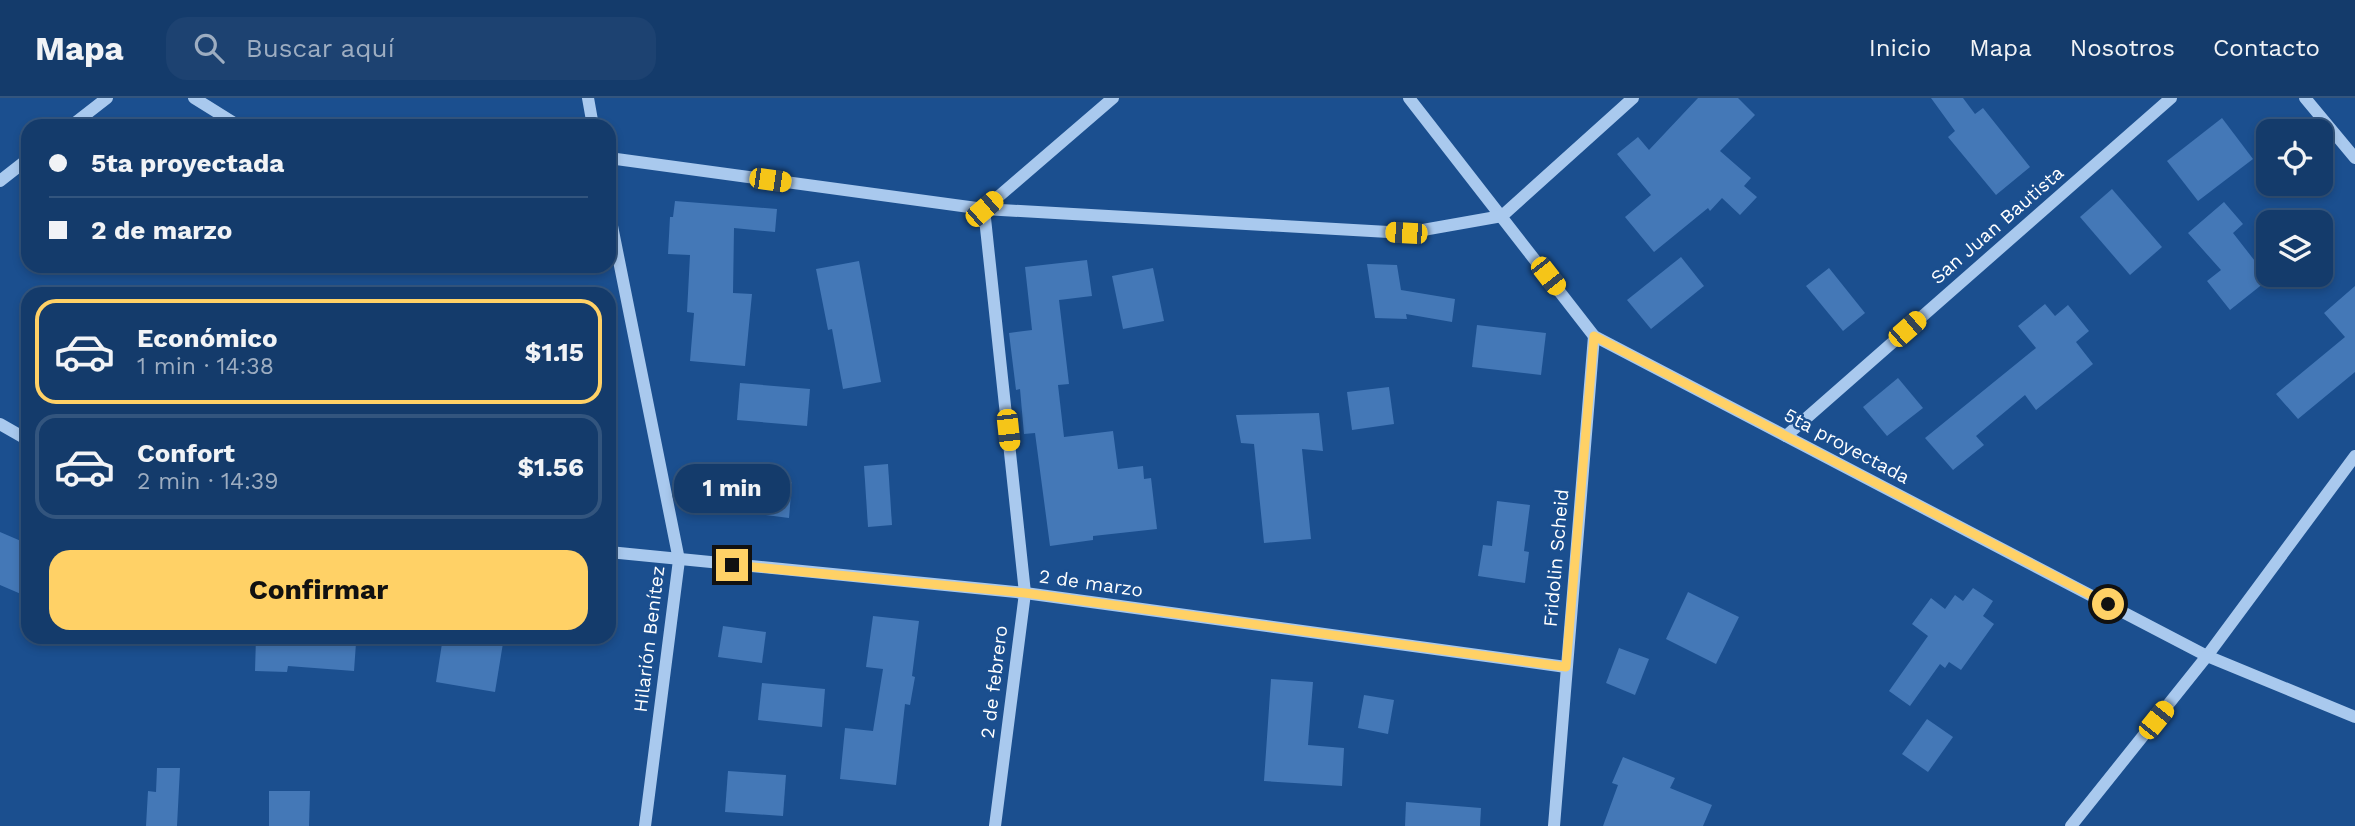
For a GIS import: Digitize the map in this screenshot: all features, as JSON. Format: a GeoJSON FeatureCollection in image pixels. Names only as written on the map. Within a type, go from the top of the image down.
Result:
{"type":"FeatureCollection","features":[{"type":"Feature","properties":{"kind":"street"},"geometry":{"type":"LineString","coordinates":[[80,119],[107,98]]}},
{"type":"Feature","properties":{"kind":"street"},"geometry":{"type":"LineString","coordinates":[[194,98],[228,119]]}},
{"type":"Feature","properties":{"kind":"street"},"geometry":{"type":"LineString","coordinates":[[588,98],[592,119]]}},
{"type":"Feature","properties":{"kind":"street"},"geometry":{"type":"LineString","coordinates":[[984,209],[1113,98]]}},
{"type":"Feature","properties":{"kind":"street","name":"5ta proyectada"},"geometry":{"type":"LineString","coordinates":[[1409,98],[1594,336],[2207,656],[2355,717]]}},
{"type":"Feature","properties":{"kind":"street"},"geometry":{"type":"LineString","coordinates":[[616,159],[984,209],[1406,233],[1502,216],[1633,98]]}},
{"type":"Feature","properties":{"kind":"street","name":"San Juan Bautista"},"geometry":{"type":"LineString","coordinates":[[1786,436],[2171,98]]}},
{"type":"Feature","properties":{"kind":"street"},"geometry":{"type":"LineString","coordinates":[[2305,98],[2355,158]]}},
{"type":"Feature","properties":{"kind":"street"},"geometry":{"type":"LineString","coordinates":[[0,181],[21,164]]}},
{"type":"Feature","properties":{"kind":"street","name":"2 de febrero"},"geometry":{"type":"LineString","coordinates":[[984,209],[1025,593],[995,826]]}},
{"type":"Feature","properties":{"kind":"street","name":"Hilarión Benítez"},"geometry":{"type":"LineString","coordinates":[[616,246],[679,559],[645,826]]}},
{"type":"Feature","properties":{"kind":"street","name":"Fridolin Scheid"},"geometry":{"type":"LineString","coordinates":[[1554,826],[1594,336]]}},
{"type":"Feature","properties":{"kind":"street"},"geometry":{"type":"LineString","coordinates":[[0,424],[21,436]]}},
{"type":"Feature","properties":{"kind":"street"},"geometry":{"type":"LineString","coordinates":[[2071,826],[2207,656],[2355,456]]}},
{"type":"Feature","properties":{"kind":"street","name":"2 de marzo"},"geometry":{"type":"LineString","coordinates":[[616,553],[1025,593],[1566,667]]}},
{"type":"Feature","properties":{"kind":"building"},"geometry":{"type":"Polygon","coordinates":[[[1698,98],[1738,98],[1755,115],[1720,151],[1751,178],[1744,186],[1757,197],[1740,215],[1722,198],[1710,211],[1708,208],[1654,252],[1625,217],[1651,195],[1617,154],[1638,137],[1649,150],[1698,98]]]}},
{"type":"Feature","properties":{"kind":"building"},"geometry":{"type":"Polygon","coordinates":[[[1931,98],[1963,98],[1975,114],[1983,108],[2030,167],[1996,195],[1948,137],[1955,131],[1931,98]]]}},
{"type":"Feature","properties":{"kind":"building"},"geometry":{"type":"Polygon","coordinates":[[[2222,118],[2253,159],[2198,201],[2167,161],[2222,118]]]}},
{"type":"Feature","properties":{"kind":"building"},"geometry":{"type":"Polygon","coordinates":[[[2112,189],[2162,247],[2130,275],[2080,217],[2112,189]]]}},
{"type":"Feature","properties":{"kind":"building"},"geometry":{"type":"Polygon","coordinates":[[[675,201],[777,209],[775,232],[734,228],[733,293],[752,294],[745,366],[690,361],[694,313],[687,312],[690,255],[668,254],[670,217],[673,217],[675,201]]]}},
{"type":"Feature","properties":{"kind":"building"},"geometry":{"type":"Polygon","coordinates":[[[2224,202],[2243,224],[2233,233],[2256,262],[2256,287],[2259,287],[2230,310],[2207,281],[2221,270],[2188,233],[2224,202]]]}},
{"type":"Feature","properties":{"kind":"building"},"geometry":{"type":"Polygon","coordinates":[[[1681,257],[1704,286],[1651,329],[1627,300],[1681,257]]]}},
{"type":"Feature","properties":{"kind":"building"},"geometry":{"type":"Polygon","coordinates":[[[1087,260],[1092,296],[1059,300],[1069,384],[1058,385],[1064,437],[1113,431],[1118,469],[1143,466],[1144,479],[1151,478],[1157,529],[1093,536],[1093,540],[1050,546],[1035,433],[1024,434],[1020,389],[1016,390],[1009,333],[1032,330],[1025,267],[1087,260]]]}},
{"type":"Feature","properties":{"kind":"building"},"geometry":{"type":"Polygon","coordinates":[[[859,261],[881,382],[843,389],[832,329],[828,330],[816,269],[859,261]]]}},
{"type":"Feature","properties":{"kind":"building"},"geometry":{"type":"Polygon","coordinates":[[[1367,264],[1397,265],[1401,290],[1455,299],[1452,322],[1406,314],[1407,319],[1375,318],[1367,264]]]}},
{"type":"Feature","properties":{"kind":"building"},"geometry":{"type":"Polygon","coordinates":[[[1153,268],[1164,321],[1123,329],[1112,276],[1153,268]]]}},
{"type":"Feature","properties":{"kind":"building"},"geometry":{"type":"Polygon","coordinates":[[[1829,268],[1865,313],[1843,331],[1806,286],[1829,268]]]}},
{"type":"Feature","properties":{"kind":"building"},"geometry":{"type":"Polygon","coordinates":[[[2355,286],[2355,372],[2298,419],[2276,394],[2345,337],[2324,313],[2355,286]]]}},
{"type":"Feature","properties":{"kind":"building"},"geometry":{"type":"Polygon","coordinates":[[[2045,304],[2055,316],[2068,305],[2089,331],[2076,342],[2093,364],[2036,410],[2025,395],[1976,436],[1984,445],[1953,470],[1925,438],[2036,348],[2018,326],[2045,304]]]}},
{"type":"Feature","properties":{"kind":"building"},"geometry":{"type":"Polygon","coordinates":[[[1477,325],[1546,333],[1541,375],[1472,367],[1477,325]]]}},
{"type":"Feature","properties":{"kind":"building"},"geometry":{"type":"Polygon","coordinates":[[[1898,378],[1923,408],[1887,436],[1863,407],[1898,378]]]}},
{"type":"Feature","properties":{"kind":"building"},"geometry":{"type":"Polygon","coordinates":[[[740,383],[810,389],[807,426],[737,420],[740,383]]]}},
{"type":"Feature","properties":{"kind":"building"},"geometry":{"type":"Polygon","coordinates":[[[1389,387],[1394,424],[1352,430],[1347,392],[1389,387]]]}},
{"type":"Feature","properties":{"kind":"building"},"geometry":{"type":"Polygon","coordinates":[[[1319,413],[1323,451],[1302,449],[1311,539],[1264,543],[1254,444],[1241,443],[1236,415],[1319,413]]]}},
{"type":"Feature","properties":{"kind":"building"},"geometry":{"type":"Polygon","coordinates":[[[888,464],[892,525],[868,527],[864,466],[888,464]]]}},
{"type":"Feature","properties":{"kind":"building"},"geometry":{"type":"Polygon","coordinates":[[[753,478],[792,482],[789,518],[750,513],[753,478]]]}},
{"type":"Feature","properties":{"kind":"building"},"geometry":{"type":"Polygon","coordinates":[[[1497,501],[1530,505],[1524,551],[1529,552],[1525,583],[1478,576],[1483,545],[1492,546],[1497,501]]]}},
{"type":"Feature","properties":{"kind":"building"},"geometry":{"type":"Polygon","coordinates":[[[0,532],[21,541],[21,594],[0,585],[0,532]]]}},
{"type":"Feature","properties":{"kind":"building"},"geometry":{"type":"Polygon","coordinates":[[[1973,588],[1993,601],[1983,616],[1994,624],[1961,670],[1949,662],[1945,668],[1940,664],[1910,706],[1889,691],[1928,636],[1912,624],[1931,598],[1945,609],[1955,595],[1963,601],[1973,588]]]}},
{"type":"Feature","properties":{"kind":"building"},"geometry":{"type":"Polygon","coordinates":[[[1688,592],[1739,617],[1716,664],[1666,639],[1688,592]]]}},
{"type":"Feature","properties":{"kind":"building"},"geometry":{"type":"Polygon","coordinates":[[[873,616],[919,621],[912,676],[915,677],[910,705],[905,704],[896,785],[840,779],[845,728],[873,731],[883,669],[866,667],[873,616]]]}},
{"type":"Feature","properties":{"kind":"building"},"geometry":{"type":"Polygon","coordinates":[[[723,626],[766,632],[762,663],[718,657],[723,626]]]}},
{"type":"Feature","properties":{"kind":"building"},"geometry":{"type":"Polygon","coordinates":[[[256,644],[356,644],[354,671],[288,666],[287,672],[255,671],[256,644]]]}},
{"type":"Feature","properties":{"kind":"building"},"geometry":{"type":"Polygon","coordinates":[[[442,644],[503,644],[495,692],[436,682],[442,644]]]}},
{"type":"Feature","properties":{"kind":"building"},"geometry":{"type":"Polygon","coordinates":[[[1619,648],[1649,659],[1635,695],[1606,683],[1619,648]]]}},
{"type":"Feature","properties":{"kind":"building"},"geometry":{"type":"Polygon","coordinates":[[[1271,679],[1313,682],[1308,745],[1344,748],[1342,786],[1264,781],[1271,679]]]}},
{"type":"Feature","properties":{"kind":"building"},"geometry":{"type":"Polygon","coordinates":[[[762,683],[825,689],[822,727],[758,720],[762,683]]]}},
{"type":"Feature","properties":{"kind":"building"},"geometry":{"type":"Polygon","coordinates":[[[1364,695],[1394,700],[1388,734],[1358,728],[1364,695]]]}},
{"type":"Feature","properties":{"kind":"building"},"geometry":{"type":"Polygon","coordinates":[[[1927,719],[1953,737],[1928,772],[1902,754],[1927,719]]]}},
{"type":"Feature","properties":{"kind":"building"},"geometry":{"type":"Polygon","coordinates":[[[1623,757],[1675,778],[1670,788],[1712,805],[1703,826],[1603,826],[1618,785],[1612,783],[1623,757]]]}},
{"type":"Feature","properties":{"kind":"building"},"geometry":{"type":"Polygon","coordinates":[[[157,768],[180,768],[177,826],[146,826],[148,791],[156,792],[157,768]]]}},
{"type":"Feature","properties":{"kind":"building"},"geometry":{"type":"Polygon","coordinates":[[[728,771],[786,775],[783,816],[725,812],[728,771]]]}},
{"type":"Feature","properties":{"kind":"building"},"geometry":{"type":"Polygon","coordinates":[[[269,791],[310,791],[309,826],[269,826],[269,791]]]}},
{"type":"Feature","properties":{"kind":"building"},"geometry":{"type":"Polygon","coordinates":[[[1406,802],[1481,808],[1480,826],[1405,826],[1406,802]]]}},
{"type":"Feature","properties":{"kind":"route"},"geometry":{"type":"LineString","coordinates":[[732,565],[1025,593],[1566,667],[1594,336],[2108,604]]}}]}
